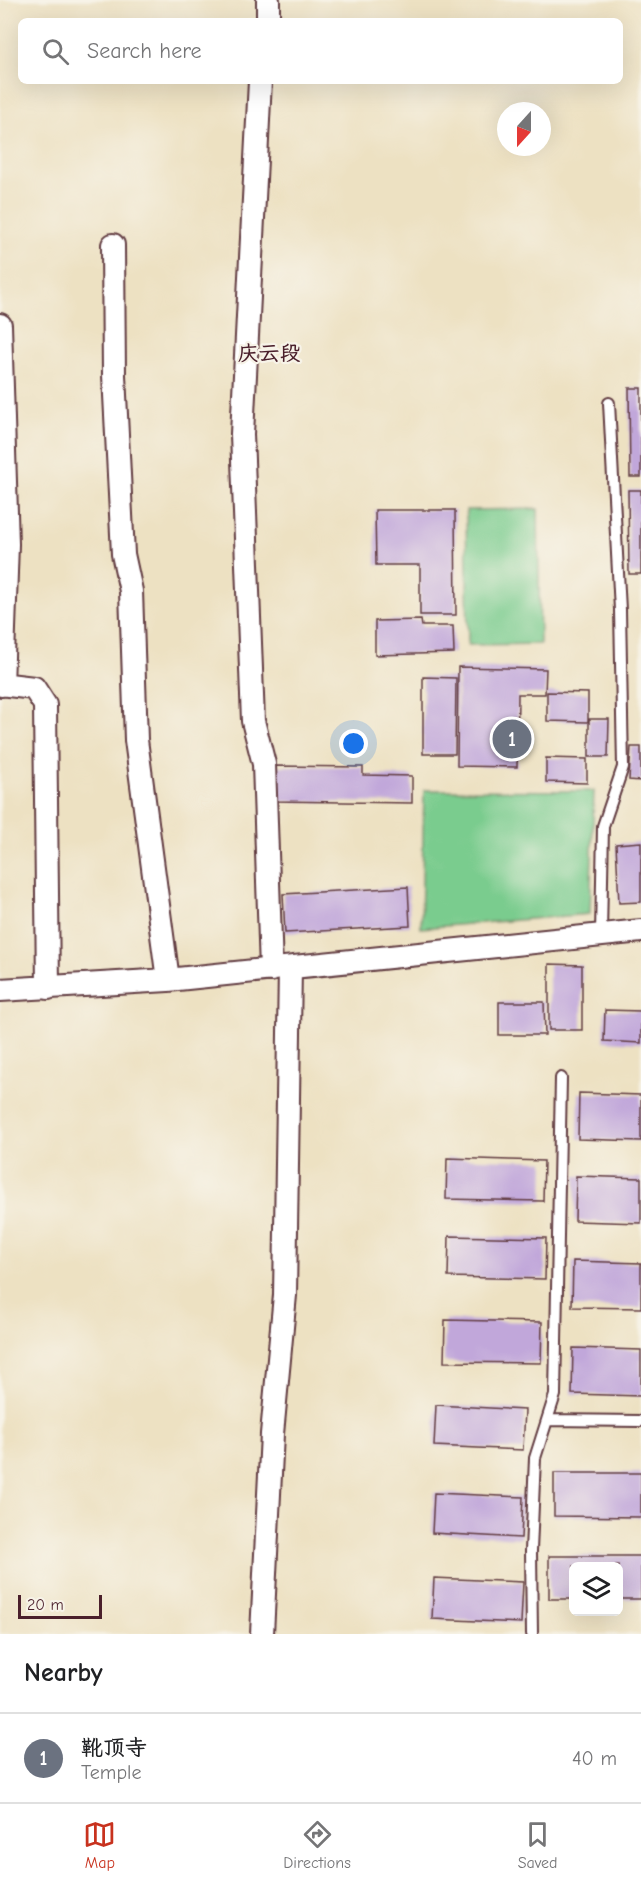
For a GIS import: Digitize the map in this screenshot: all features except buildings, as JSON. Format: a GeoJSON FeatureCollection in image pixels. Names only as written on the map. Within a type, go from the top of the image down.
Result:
{"type":"FeatureCollection","features":[{"type":"Feature","properties":{"kind":"street"},"geometry":{"type":"LineString","coordinates":[[268,0],[268,18]]}},
{"type":"Feature","properties":{"kind":"street"},"geometry":{"type":"LineString","coordinates":[[260,84],[242,434],[253,720],[264,764],[281,969],[285,1294],[272,1434],[262,1634]]}},
{"type":"Feature","properties":{"kind":"street"},"geometry":{"type":"LineString","coordinates":[[113,245],[116,411],[123,554],[131,591],[136,740],[168,980]]}},
{"type":"Feature","properties":{"kind":"street"},"geometry":{"type":"LineString","coordinates":[[0,325],[7,544],[1,685],[34,687],[45,705],[48,988]]}},
{"type":"Feature","properties":{"kind":"street"},"geometry":{"type":"LineString","coordinates":[[0,990],[168,980],[641,931]]}},
{"type":"Feature","properties":{"kind":"lane"},"geometry":{"type":"LineString","coordinates":[[601,935],[603,826],[623,767],[620,610],[609,402]]}},
{"type":"Feature","properties":{"kind":"lane"},"geometry":{"type":"LineString","coordinates":[[532,1634],[531,1551],[535,1458],[555,1395],[561,1078]]}},
{"type":"Feature","properties":{"kind":"lane"},"geometry":{"type":"LineString","coordinates":[[548,1420],[641,1422]]}},
{"type":"Feature","properties":{"kind":"green space"},"geometry":{"type":"Polygon","coordinates":[[[538,509],[540,644],[468,645],[466,510],[538,509]]]}},
{"type":"Feature","properties":{"kind":"green space"},"geometry":{"type":"Polygon","coordinates":[[[424,790],[594,791],[590,914],[421,928],[424,790]]]}},
{"type":"Feature","properties":{"kind":"place","name":"靴顶寺"},"geometry":{"type":"Point","coordinates":[512,739]}},
{"type":"Feature","properties":{"kind":"district","name":"庆云段"},"geometry":{"type":"Point","coordinates":[269,353]}}]}
